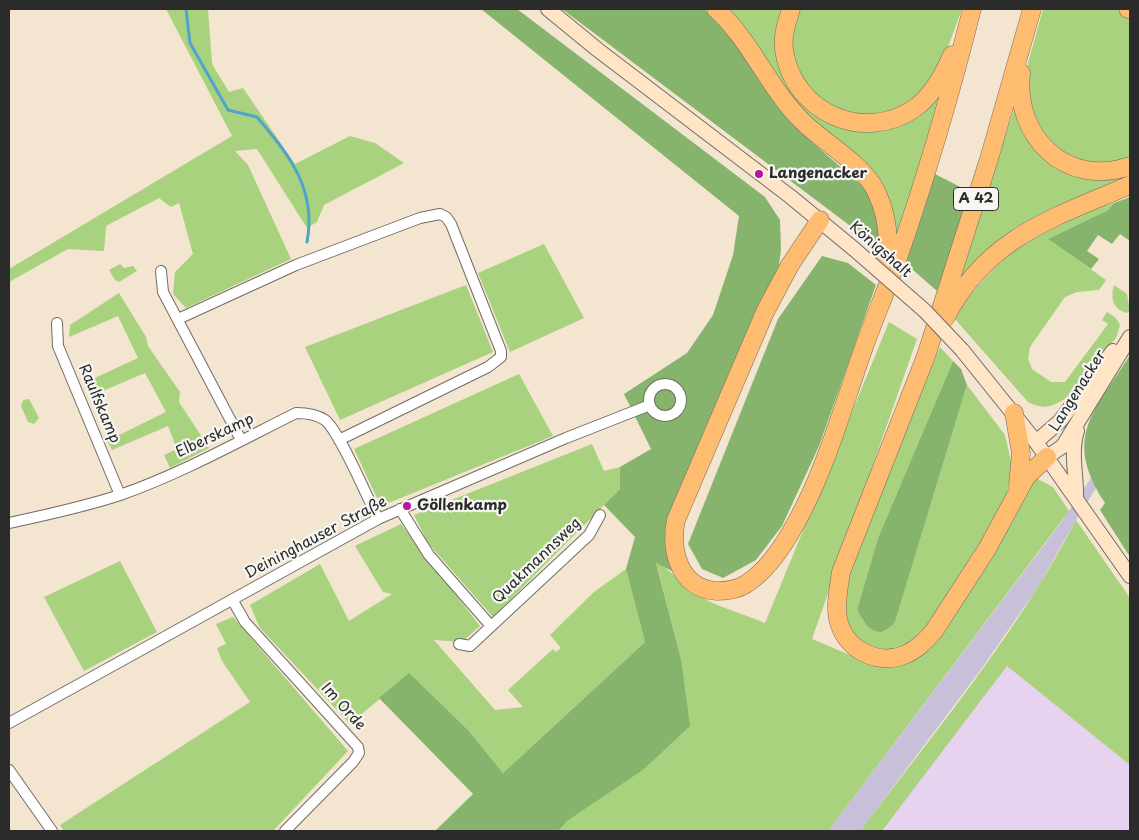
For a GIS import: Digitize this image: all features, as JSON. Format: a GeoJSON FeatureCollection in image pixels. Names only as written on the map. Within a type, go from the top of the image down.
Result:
{"type":"FeatureCollection","features":[{"type":"Feature","properties":{"kind":"highway"},"geometry":{"type":"LineString","coordinates":[[716,9],[742,38],[777,90],[801,121],[864,174],[875,189],[884,208],[888,226],[888,255],[866,343]]}},
{"type":"Feature","properties":{"kind":"highway"},"geometry":{"type":"LineString","coordinates":[[791,9],[785,27],[784,49],[789,70],[799,90],[814,106],[833,117],[854,123],[876,123],[890,120],[916,107],[932,91],[945,71],[971,15]]}},
{"type":"Feature","properties":{"kind":"highway","name":"A 42"},"geometry":{"type":"LineString","coordinates":[[926,356],[989,159],[1032,9]]}},
{"type":"Feature","properties":{"kind":"highway"},"geometry":{"type":"LineString","coordinates":[[820,220],[790,265],[765,312],[676,520],[674,540],[680,568],[690,580],[711,590],[734,590],[760,574],[795,524],[814,484],[900,253],[942,122],[971,15]]}},
{"type":"Feature","properties":{"kind":"highway"},"geometry":{"type":"LineString","coordinates":[[1024,40],[1020,98],[1028,123],[1042,145],[1070,165],[1086,170],[1103,171],[1130,166]]}},
{"type":"Feature","properties":{"kind":"highway"},"geometry":{"type":"LineString","coordinates":[[1047,457],[1033,469],[1017,492],[987,549],[934,630],[924,642],[904,655],[884,658],[865,654],[847,640],[838,618],[838,590],[841,572],[926,356],[960,295],[993,256],[1018,236],[1038,224],[1130,185]]}},
{"type":"Feature","properties":{"kind":"highway"},"geometry":{"type":"LineString","coordinates":[[1014,413],[1021,453],[1017,492]]}},
{"type":"Feature","properties":{"kind":"main road","name":"Königshalt"},"geometry":{"type":"LineString","coordinates":[[548,9],[598,50],[820,220],[925,311],[962,350],[1014,413],[1130,576]]}},
{"type":"Feature","properties":{"kind":"main road","name":"Langenacker"},"geometry":{"type":"LineString","coordinates":[[1036,442],[1060,421],[1130,333]]}},
{"type":"Feature","properties":{"kind":"main road","name":"Langenacker"},"geometry":{"type":"LineString","coordinates":[[1047,457],[1063,446],[1130,337]]}},
{"type":"Feature","properties":{"kind":"main road"},"geometry":{"type":"LineString","coordinates":[[1080,420],[1074,446],[1080,505]]}},
{"type":"Feature","properties":{"kind":"street"},"geometry":{"type":"LineString","coordinates":[[178,319],[296,265],[363,238],[432,214],[446,218],[451,224],[501,351],[501,357],[488,368],[339,440]]}},
{"type":"Feature","properties":{"kind":"street"},"geometry":{"type":"LineString","coordinates":[[162,271],[163,292],[241,440]]}},
{"type":"Feature","properties":{"kind":"street","name":"Raulfskamp"},"geometry":{"type":"LineString","coordinates":[[57,323],[58,346],[120,495]]}},
{"type":"Feature","properties":{"kind":"street","name":"Deininghauser Straße"},"geometry":{"type":"LineString","coordinates":[[9,723],[233,601],[378,519],[566,438],[650,405]]}},
{"type":"Feature","properties":{"kind":"street","name":"Elberskamp"},"geometry":{"type":"LineString","coordinates":[[9,523],[72,509],[120,495],[296,413],[305,413],[327,422],[339,440],[378,519]]}},
{"type":"Feature","properties":{"kind":"street","name":"Quakmannsweg"},"geometry":{"type":"LineString","coordinates":[[400,509],[429,555],[491,626]]}},
{"type":"Feature","properties":{"kind":"street","name":"Quakmannsweg"},"geometry":{"type":"LineString","coordinates":[[459,644],[470,646],[589,535],[600,515]]}},
{"type":"Feature","properties":{"kind":"street","name":"Im Orde"},"geometry":{"type":"LineString","coordinates":[[233,601],[245,622],[358,747],[359,753],[353,762],[285,831]]}},
{"type":"Feature","properties":{"kind":"street"},"geometry":{"type":"LineString","coordinates":[[9,770],[52,831]]}},
{"type":"Feature","properties":{"kind":"shaded area"},"geometry":{"type":"Polygon","coordinates":[[[1113,461],[1076,520],[1038,587],[982,668],[860,831],[828,831],[1060,524],[1091,478],[1113,461]]]}},
{"type":"Feature","properties":{"kind":"shaded area"},"geometry":{"type":"Polygon","coordinates":[[[1007,665],[1130,765],[1130,831],[882,831],[1007,665]]]}},
{"type":"Feature","properties":{"kind":"green space"},"geometry":{"type":"Polygon","coordinates":[[[166,9],[208,9],[212,64],[229,92],[243,88],[295,164],[350,136],[375,143],[404,163],[324,205],[317,222],[307,228],[257,149],[235,151],[248,165],[291,259],[186,308],[173,294],[175,272],[193,254],[179,203],[171,207],[159,198],[106,226],[104,251],[68,249],[9,282],[9,269],[232,136],[166,9]]]}},
{"type":"Feature","properties":{"kind":"green space"},"geometry":{"type":"Polygon","coordinates":[[[481,9],[517,9],[765,197],[780,220],[781,250],[778,273],[667,540],[672,571],[656,563],[681,659],[690,726],[644,769],[567,821],[558,831],[435,831],[473,794],[379,698],[409,673],[468,730],[503,773],[645,642],[626,569],[635,537],[604,505],[620,489],[620,467],[651,449],[624,394],[687,353],[713,315],[733,255],[739,216],[481,9]]]}},
{"type":"Feature","properties":{"kind":"green space"},"geometry":{"type":"Polygon","coordinates":[[[562,9],[704,9],[716,18],[807,138],[865,188],[881,223],[881,249],[562,9]]]}},
{"type":"Feature","properties":{"kind":"green space"},"geometry":{"type":"Polygon","coordinates":[[[723,9],[962,9],[944,58],[945,86],[896,241],[890,207],[806,118],[723,9]]]}},
{"type":"Feature","properties":{"kind":"green space"},"geometry":{"type":"Polygon","coordinates":[[[1043,9],[1130,9],[1130,177],[1057,210],[956,288],[1023,81],[1043,9]]]}},
{"type":"Feature","properties":{"kind":"green space"},"geometry":{"type":"Polygon","coordinates":[[[935,174],[972,193],[937,291],[905,263],[935,174]]]}},
{"type":"Feature","properties":{"kind":"green space"},"geometry":{"type":"Polygon","coordinates":[[[1130,197],[1130,241],[1120,234],[1112,244],[1098,235],[1087,251],[1099,259],[1091,269],[1048,239],[1108,210],[1114,203],[1130,197]]]}},
{"type":"Feature","properties":{"kind":"green space"},"geometry":{"type":"Polygon","coordinates":[[[1114,203],[1108,210],[1048,239],[1106,280],[1099,290],[1077,292],[1065,297],[1030,347],[1028,359],[1032,369],[1051,382],[1065,382],[1108,324],[1102,320],[1107,312],[1116,318],[1120,325],[1116,338],[1066,398],[1057,404],[1043,407],[1028,402],[954,318],[986,277],[1023,244],[1065,220],[1089,210],[1114,203]]]}},
{"type":"Feature","properties":{"kind":"green space"},"geometry":{"type":"Polygon","coordinates":[[[544,244],[584,318],[510,352],[478,273],[544,244]]]}},
{"type":"Feature","properties":{"kind":"green space"},"geometry":{"type":"Polygon","coordinates":[[[822,256],[848,263],[876,285],[819,446],[782,526],[756,560],[723,578],[702,569],[688,544],[778,319],[822,256]]]}},
{"type":"Feature","properties":{"kind":"green space"},"geometry":{"type":"Polygon","coordinates":[[[120,264],[124,268],[133,266],[137,271],[119,282],[115,280],[109,270],[120,264]]]}},
{"type":"Feature","properties":{"kind":"green space"},"geometry":{"type":"Polygon","coordinates":[[[466,285],[493,352],[340,420],[305,347],[466,285]]]}},
{"type":"Feature","properties":{"kind":"green space"},"geometry":{"type":"Polygon","coordinates":[[[1114,285],[1127,294],[1130,311],[1127,313],[1118,309],[1114,303],[1112,295],[1114,285]]]}},
{"type":"Feature","properties":{"kind":"green space"},"geometry":{"type":"Polygon","coordinates":[[[119,293],[146,337],[148,346],[180,392],[179,402],[209,448],[170,468],[164,455],[177,449],[168,426],[112,450],[107,441],[166,412],[145,373],[91,396],[86,382],[138,358],[118,316],[69,337],[70,325],[119,293]]]}},
{"type":"Feature","properties":{"kind":"green space"},"geometry":{"type":"Polygon","coordinates":[[[889,322],[917,339],[812,639],[869,663],[901,663],[1034,477],[1053,487],[1069,511],[828,831],[558,831],[681,659],[656,562],[700,597],[765,623],[889,322]]]}},
{"type":"Feature","properties":{"kind":"green space"},"geometry":{"type":"Polygon","coordinates":[[[940,347],[953,361],[878,538],[857,610],[865,623],[873,631],[878,632],[889,628],[895,622],[967,385],[1005,435],[1011,461],[1014,462],[1007,494],[998,516],[932,622],[918,638],[905,648],[873,651],[850,634],[843,606],[849,570],[940,347]]]}},
{"type":"Feature","properties":{"kind":"green space"},"geometry":{"type":"Polygon","coordinates":[[[1130,355],[1130,557],[1100,510],[1105,503],[1092,480],[1086,460],[1085,442],[1088,426],[1095,409],[1130,355]]]}},
{"type":"Feature","properties":{"kind":"green space"},"geometry":{"type":"Polygon","coordinates":[[[953,361],[961,369],[967,385],[895,622],[883,631],[873,631],[865,623],[857,610],[878,538],[953,361]]]}},
{"type":"Feature","properties":{"kind":"green space"},"geometry":{"type":"Polygon","coordinates":[[[519,374],[553,436],[386,504],[377,498],[354,449],[519,374]]]}},
{"type":"Feature","properties":{"kind":"green space"},"geometry":{"type":"Polygon","coordinates":[[[29,399],[39,418],[34,424],[28,422],[21,406],[23,400],[29,399]]]}},
{"type":"Feature","properties":{"kind":"green space"},"geometry":{"type":"Polygon","coordinates":[[[592,444],[604,471],[620,467],[620,489],[493,617],[428,543],[414,515],[592,444]]]}},
{"type":"Feature","properties":{"kind":"green space"},"geometry":{"type":"Polygon","coordinates":[[[1076,520],[1130,598],[1130,765],[1007,666],[882,831],[860,831],[975,680],[1029,602],[1076,520]]]}},
{"type":"Feature","properties":{"kind":"green space"},"geometry":{"type":"Polygon","coordinates":[[[401,524],[480,626],[462,642],[434,640],[495,710],[523,707],[508,690],[553,649],[556,652],[561,648],[550,635],[594,592],[626,569],[645,642],[503,773],[468,730],[409,674],[350,724],[260,628],[250,605],[320,564],[349,621],[392,594],[383,592],[355,546],[401,524]]]}},
{"type":"Feature","properties":{"kind":"green space"},"geometry":{"type":"Polygon","coordinates":[[[120,561],[157,632],[84,671],[44,597],[120,561]]]}},
{"type":"Feature","properties":{"kind":"green space"},"geometry":{"type":"Polygon","coordinates":[[[233,617],[348,751],[273,831],[64,831],[60,825],[250,702],[222,661],[217,648],[226,644],[216,624],[233,617]]]}},
{"type":"Feature","properties":{"kind":"waterway"},"geometry":{"type":"LineString","coordinates":[[186,9],[190,43],[228,110],[257,117],[280,145],[298,174],[308,205],[307,242]]}},
{"type":"Feature","properties":{"kind":"place","name":"Langenacker"},"geometry":{"type":"Point","coordinates":[759,174]}},
{"type":"Feature","properties":{"kind":"place","name":"Göllenkamp"},"geometry":{"type":"Point","coordinates":[407,506]}}]}
